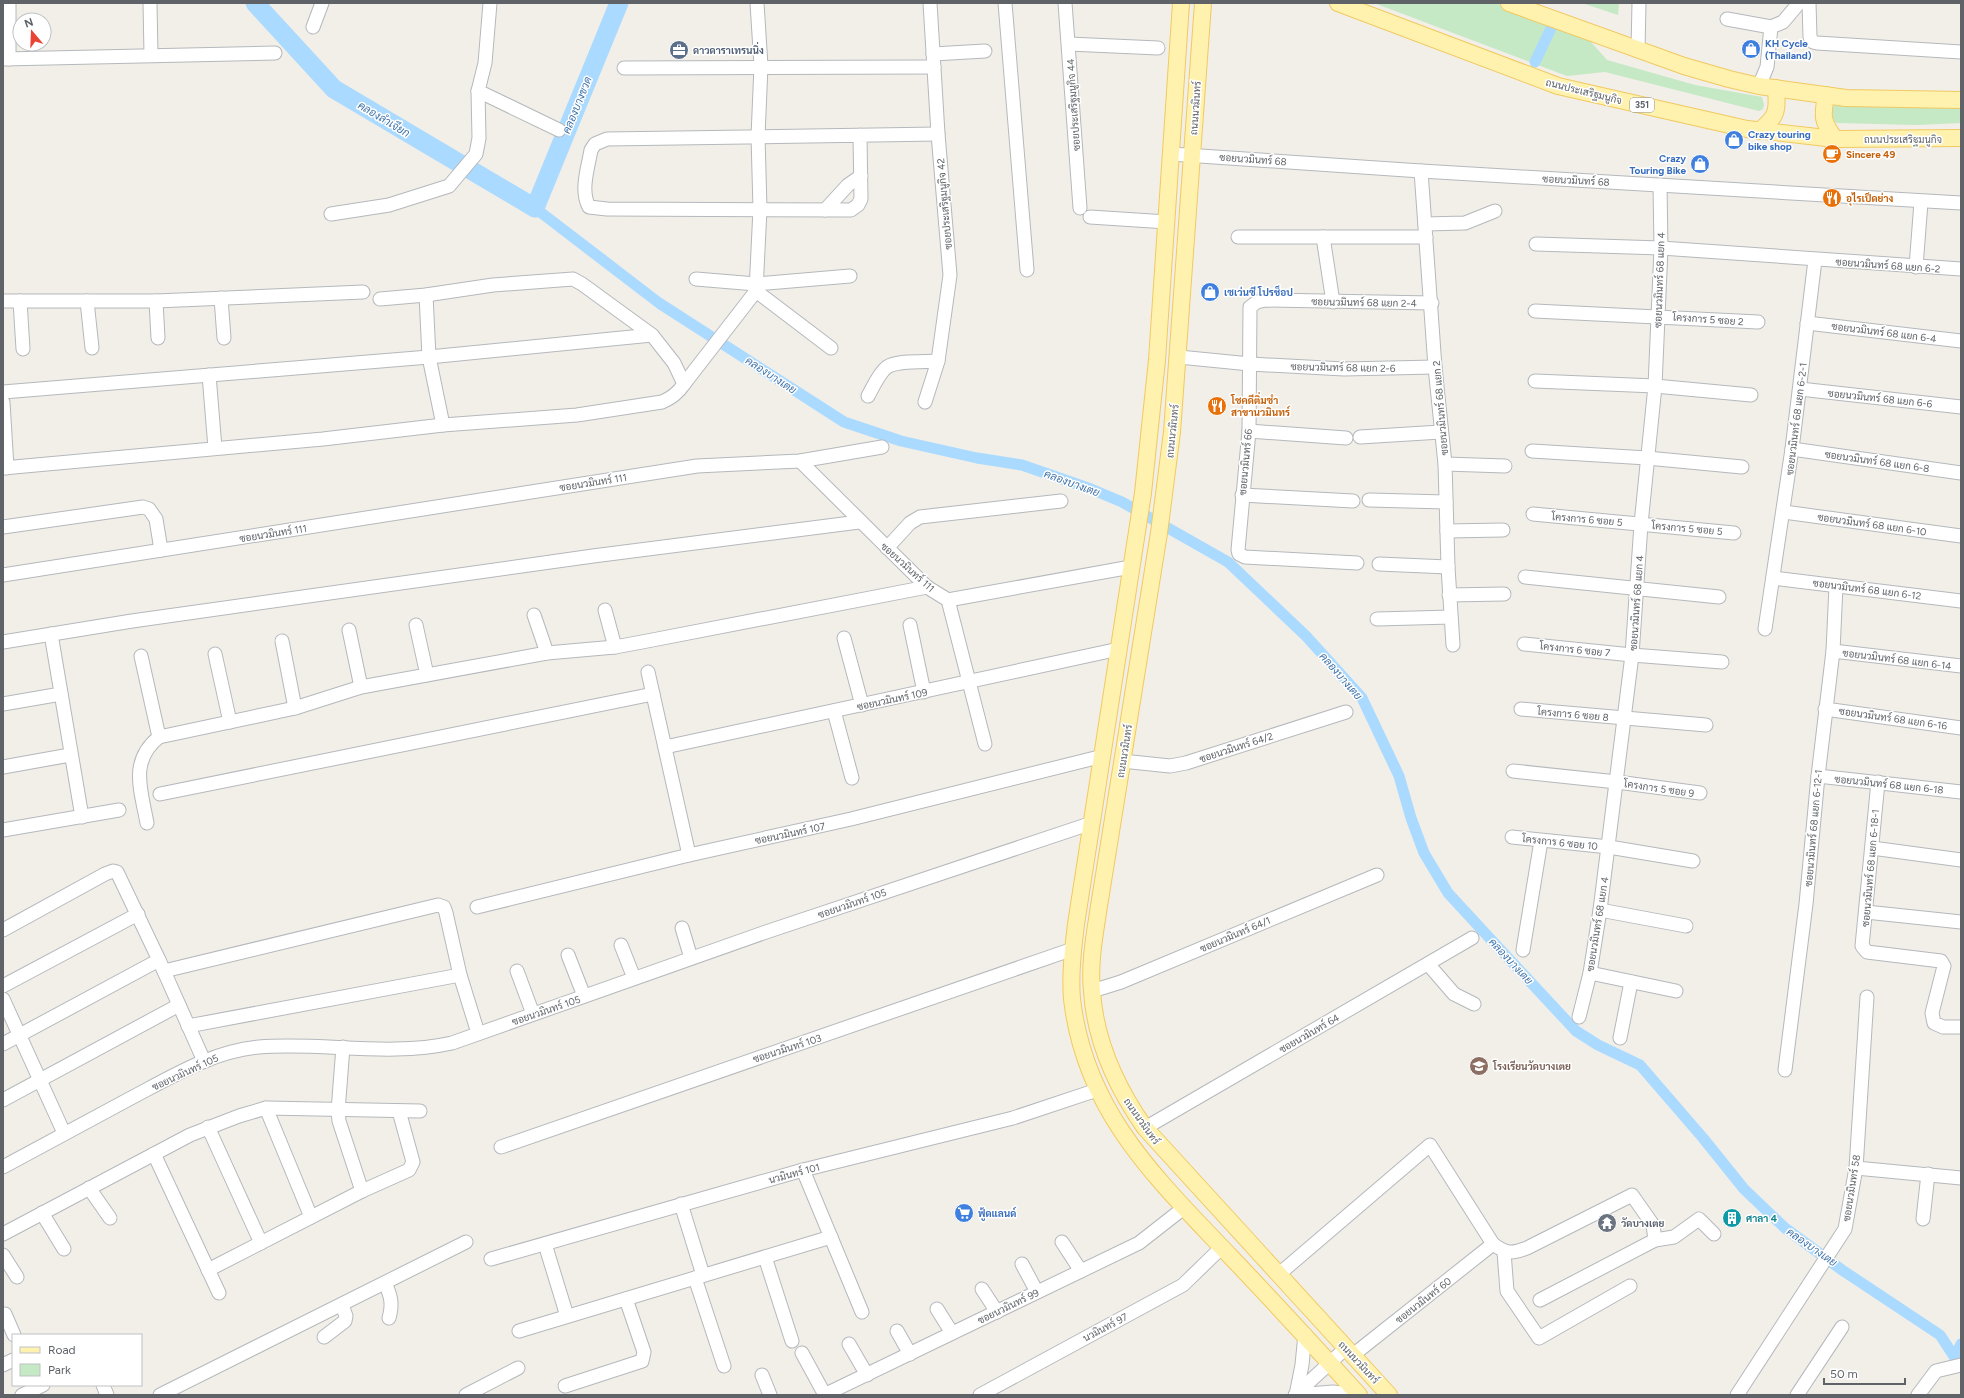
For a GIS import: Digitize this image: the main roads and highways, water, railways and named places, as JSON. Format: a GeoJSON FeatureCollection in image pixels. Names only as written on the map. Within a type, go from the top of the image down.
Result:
{"type":"FeatureCollection","features":[{"type":"Feature","properties":{"kind":"main road","name":"ถนนนวมินทร์"},"geometry":{"type":"LineString","coordinates":[[1181,3],[1158,360],[1143,493],[1073,949],[1072,998],[1084,1056],[1097,1090],[1127,1141],[1185,1207],[1305,1334],[1358,1395]]}},
{"type":"Feature","properties":{"kind":"main road","name":"ถนนนวมินทร์"},"geometry":{"type":"LineString","coordinates":[[1203,3],[1179,357],[1164,501],[1095,938],[1092,991],[1097,1021],[1110,1064],[1119,1087],[1145,1128],[1389,1395]]}},
{"type":"Feature","properties":{"kind":"main road","name":"ถนนประเสริฐมนูกิจ"},"geometry":{"type":"LineString","coordinates":[[1338,3],[1558,86],[1759,131],[1835,139],[1961,138]]}},
{"type":"Feature","properties":{"kind":"main road"},"geometry":{"type":"LineString","coordinates":[[1509,3],[1684,66],[1759,86],[1826,95],[1869,98],[1961,100]]}},
{"type":"Feature","properties":{"kind":"main road"},"geometry":{"type":"LineString","coordinates":[[1759,131],[1770,123],[1776,115],[1778,104],[1776,88]]}},
{"type":"Feature","properties":{"kind":"main road"},"geometry":{"type":"LineString","coordinates":[[1826,95],[1822,114],[1825,125],[1835,139]]}},
{"type":"Feature","properties":{"kind":"waterway","name":"คลองลำเจียก"},"geometry":{"type":"LineString","coordinates":[[255,3],[334,89],[535,208],[619,3]]}},
{"type":"Feature","properties":{"kind":"waterway"},"geometry":{"type":"LineString","coordinates":[[1535,62],[1552,26]]}},
{"type":"Feature","properties":{"kind":"waterway","name":"คลองบางเตย"},"geometry":{"type":"LineString","coordinates":[[535,208],[659,303],[844,422],[901,441],[977,458],[1022,465],[1091,489],[1122,502],[1228,562],[1306,636],[1362,698],[1399,776],[1411,818],[1424,853],[1448,893],[1576,1031],[1598,1045],[1640,1065],[1703,1138],[1744,1189],[1785,1228],[1842,1270],[1940,1335],[1961,1367]]}},
{"type":"Feature","properties":{"kind":"waterway"},"geometry":{"type":"LineString","coordinates":[[1955,1357],[1961,1344]]}},
{"type":"Feature","properties":{"kind":"place","name":"KH Cycle (Thailand)"},"geometry":{"type":"Point","coordinates":[1751,49]}},
{"type":"Feature","properties":{"kind":"place","name":"ดาวดาราเทรนนิ่ง"},"geometry":{"type":"Point","coordinates":[679,50]}},
{"type":"Feature","properties":{"kind":"place","name":"Crazy touring bike shop"},"geometry":{"type":"Point","coordinates":[1734,140]}},
{"type":"Feature","properties":{"kind":"place","name":"Sincere 49"},"geometry":{"type":"Point","coordinates":[1832,154]}},
{"type":"Feature","properties":{"kind":"place","name":"Crazy Touring Bike"},"geometry":{"type":"Point","coordinates":[1700,164]}},
{"type":"Feature","properties":{"kind":"place","name":"อุไรเป็ดย่าง"},"geometry":{"type":"Point","coordinates":[1832,198]}},
{"type":"Feature","properties":{"kind":"place","name":"เซเว่นซี โปรช็อป"},"geometry":{"type":"Point","coordinates":[1210,292]}},
{"type":"Feature","properties":{"kind":"place","name":"โชคดีติ่มซำ สาขานวมินทร์"},"geometry":{"type":"Point","coordinates":[1217,406]}},
{"type":"Feature","properties":{"kind":"place","name":"โรงเรียนวัดบางเตย"},"geometry":{"type":"Point","coordinates":[1479,1066]}},
{"type":"Feature","properties":{"kind":"place","name":"ฟู้ดแลนด์"},"geometry":{"type":"Point","coordinates":[964,1213]}},
{"type":"Feature","properties":{"kind":"place","name":"ศาลา 4"},"geometry":{"type":"Point","coordinates":[1732,1218]}},
{"type":"Feature","properties":{"kind":"place","name":"วัดบางเตย"},"geometry":{"type":"Point","coordinates":[1607,1223]}},
{"type":"Feature","properties":{"kind":"water label","name":"คลองบางขวด"},"geometry":{"type":"Point","coordinates":[577,105]}}]}
